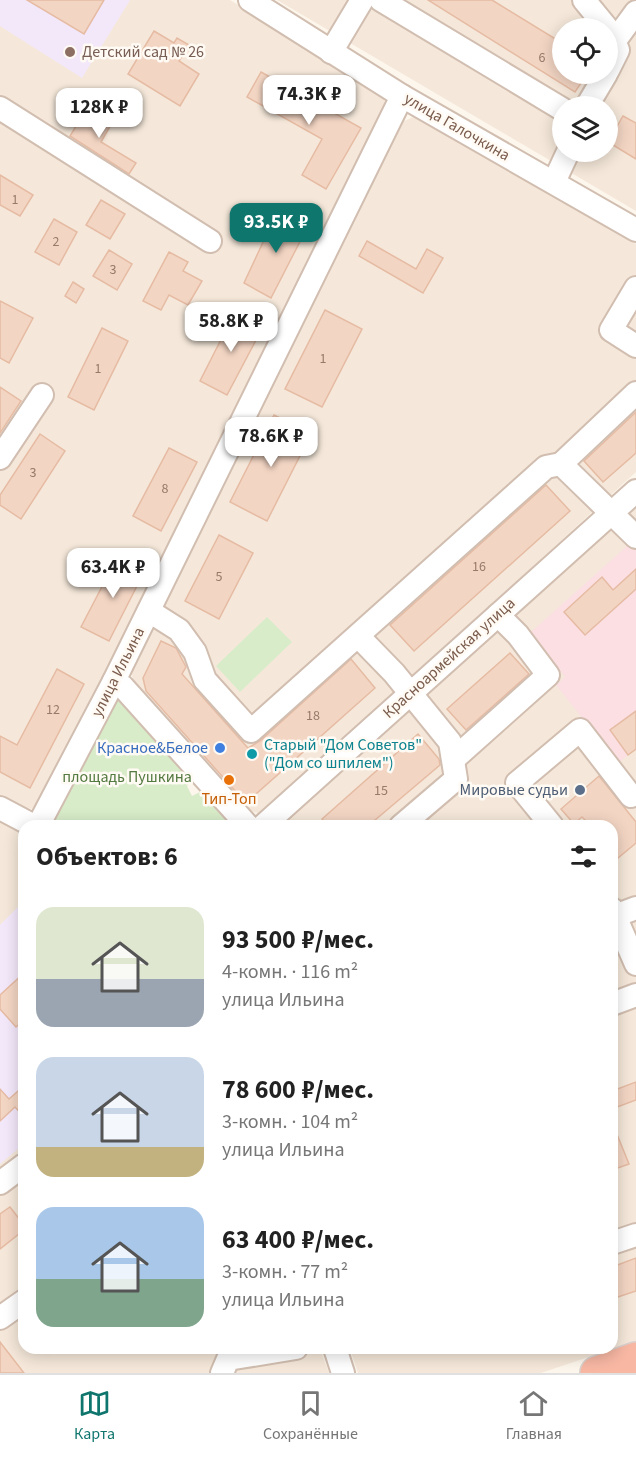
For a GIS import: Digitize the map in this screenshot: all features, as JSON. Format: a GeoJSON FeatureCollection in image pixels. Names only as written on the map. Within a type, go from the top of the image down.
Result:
{"type":"FeatureCollection","features":[{"type":"Feature","properties":{"kind":"highway"},"geometry":{"type":"LineString","coordinates":[[597,1373],[636,1359]]}},
{"type":"Feature","properties":{"kind":"street","name":"улица Галочкина"},"geometry":{"type":"LineString","coordinates":[[250,0],[402,96],[636,230]]}},
{"type":"Feature","properties":{"kind":"street"},"geometry":{"type":"LineString","coordinates":[[331,52],[362,0]]}},
{"type":"Feature","properties":{"kind":"street"},"geometry":{"type":"LineString","coordinates":[[381,0],[552,103]]}},
{"type":"Feature","properties":{"kind":"street"},"geometry":{"type":"LineString","coordinates":[[584,0],[595,18]]}},
{"type":"Feature","properties":{"kind":"street"},"geometry":{"type":"LineString","coordinates":[[618,44],[636,12]]}},
{"type":"Feature","properties":{"kind":"street","name":"улица Ильина"},"geometry":{"type":"LineString","coordinates":[[39,820],[114,681],[402,96]]}},
{"type":"Feature","properties":{"kind":"street"},"geometry":{"type":"LineString","coordinates":[[0,108],[210,242]]}},
{"type":"Feature","properties":{"kind":"street"},"geometry":{"type":"LineString","coordinates":[[554,182],[563,162]]}},
{"type":"Feature","properties":{"kind":"street"},"geometry":{"type":"LineString","coordinates":[[636,288],[611,330],[636,346]]}},
{"type":"Feature","properties":{"kind":"street"},"geometry":{"type":"LineString","coordinates":[[149,611],[179,630],[195,652],[205,680],[251,731],[546,467],[561,464],[636,393]]}},
{"type":"Feature","properties":{"kind":"street"},"geometry":{"type":"LineString","coordinates":[[0,458],[42,395]]}},
{"type":"Feature","properties":{"kind":"street"},"geometry":{"type":"LineString","coordinates":[[561,464],[636,537]]}},
{"type":"Feature","properties":{"kind":"street","name":"Красноармейская улица"},"geometry":{"type":"LineString","coordinates":[[270,820],[636,491]]}},
{"type":"Feature","properties":{"kind":"street"},"geometry":{"type":"LineString","coordinates":[[455,758],[548,675],[518,636],[498,615]]}},
{"type":"Feature","properties":{"kind":"street"},"geometry":{"type":"LineString","coordinates":[[358,636],[450,742],[455,758],[456,779],[408,820]]}},
{"type":"Feature","properties":{"kind":"street"},"geometry":{"type":"LineString","coordinates":[[114,681],[123,687],[243,820]]}},
{"type":"Feature","properties":{"kind":"street"},"geometry":{"type":"LineString","coordinates":[[547,820],[517,783],[580,730],[631,796]]}},
{"type":"Feature","properties":{"kind":"street"},"geometry":{"type":"LineString","coordinates":[[0,808],[24,820]]}},
{"type":"Feature","properties":{"kind":"street"},"geometry":{"type":"LineString","coordinates":[[619,912],[636,964]]}},
{"type":"Feature","properties":{"kind":"street"},"geometry":{"type":"LineString","coordinates":[[618,1002],[636,995]]}},
{"type":"Feature","properties":{"kind":"street"},"geometry":{"type":"LineString","coordinates":[[0,1183],[18,1170]]}},
{"type":"Feature","properties":{"kind":"street"},"geometry":{"type":"LineString","coordinates":[[618,1241],[636,1234]]}},
{"type":"Feature","properties":{"kind":"street"},"geometry":{"type":"LineString","coordinates":[[0,1318],[18,1304]]}},
{"type":"Feature","properties":{"kind":"street"},"geometry":{"type":"LineString","coordinates":[[225,1366],[249,1354]]}},
{"type":"Feature","properties":{"kind":"street"},"geometry":{"type":"LineString","coordinates":[[337,1354],[343,1373]]}},
{"type":"Feature","properties":{"kind":"shaded area"},"geometry":{"type":"Polygon","coordinates":[[[0,0],[230,0],[377,89],[384,98],[385,107],[43,801],[33,809],[16,807],[0,798],[0,0]]]}},
{"type":"Feature","properties":{"kind":"shaded area","name":"Детский сад № 26"},"geometry":{"type":"Polygon","coordinates":[[[0,0],[130,0],[82,78],[0,26],[0,0]]]}},
{"type":"Feature","properties":{"kind":"shaded area"},"geometry":{"type":"Polygon","coordinates":[[[277,0],[636,0],[636,211],[553,162],[618,162],[618,96],[552,96],[552,162],[277,0]]]}},
{"type":"Feature","properties":{"kind":"shaded area"},"geometry":{"type":"Polygon","coordinates":[[[413,117],[424,118],[636,244],[636,472],[265,811],[258,813],[249,811],[136,688],[130,670],[389,137],[402,122],[413,117]]]}},
{"type":"Feature","properties":{"kind":"shaded area"},"geometry":{"type":"Polygon","coordinates":[[[636,508],[636,901],[618,908],[618,820],[285,820],[636,508]]]}},
{"type":"Feature","properties":{"kind":"shaded area"},"geometry":{"type":"Polygon","coordinates":[[[636,538],[636,749],[618,763],[556,685],[565,677],[530,633],[636,538]]]}},
{"type":"Feature","properties":{"kind":"shaded area"},"geometry":{"type":"Polygon","coordinates":[[[0,814],[18,825],[18,1162],[0,1175],[0,814]]]}},
{"type":"Feature","properties":{"kind":"shaded area"},"geometry":{"type":"Polygon","coordinates":[[[18,907],[18,1149],[0,1164],[0,925],[18,907]]]}},
{"type":"Feature","properties":{"kind":"shaded area"},"geometry":{"type":"Polygon","coordinates":[[[636,916],[636,1341],[618,1347],[618,924],[636,916]]]}},
{"type":"Feature","properties":{"kind":"shaded area"},"geometry":{"type":"Polygon","coordinates":[[[18,1178],[18,1354],[322,1354],[329,1373],[0,1373],[0,1191],[18,1178]]]}},
{"type":"Feature","properties":{"kind":"shaded area"},"geometry":{"type":"Polygon","coordinates":[[[352,1354],[597,1354],[541,1373],[358,1373],[352,1354]]]}},
{"type":"Feature","properties":{"kind":"green space"},"geometry":{"type":"Polygon","coordinates":[[[267,617],[292,642],[240,692],[216,666],[267,617]]]}},
{"type":"Feature","properties":{"kind":"green space","name":"площадь Пушкина"},"geometry":{"type":"Polygon","coordinates":[[[116,699],[127,704],[175,757],[191,780],[187,786],[192,796],[200,792],[226,820],[52,820],[116,699]]]}},
{"type":"Feature","properties":{"kind":"building"},"geometry":{"type":"Polygon","coordinates":[[[27,0],[104,0],[84,34],[27,0]]]}},
{"type":"Feature","properties":{"kind":"building"},"geometry":{"type":"Polygon","coordinates":[[[428,0],[492,0],[552,37],[552,78],[428,0]]]}},
{"type":"Feature","properties":{"kind":"building"},"geometry":{"type":"Polygon","coordinates":[[[154,31],[174,43],[177,38],[189,45],[179,61],[199,74],[180,106],[128,74],[154,31]]]}},
{"type":"Feature","properties":{"kind":"building"},"geometry":{"type":"Polygon","coordinates":[[[261,72],[361,128],[326,189],[302,175],[322,139],[247,97],[261,72]]]}},
{"type":"Feature","properties":{"kind":"building"},"geometry":{"type":"Polygon","coordinates":[[[562,84],[580,84],[575,92],[562,84]]]}},
{"type":"Feature","properties":{"kind":"building"},"geometry":{"type":"Polygon","coordinates":[[[87,108],[112,123],[101,142],[136,163],[129,174],[70,136],[87,108]]]}},
{"type":"Feature","properties":{"kind":"building"},"geometry":{"type":"Polygon","coordinates":[[[623,116],[636,123],[636,159],[618,148],[618,125],[623,116]]]}},
{"type":"Feature","properties":{"kind":"building"},"geometry":{"type":"Polygon","coordinates":[[[0,175],[33,195],[20,216],[0,205],[0,175]]]}},
{"type":"Feature","properties":{"kind":"building"},"geometry":{"type":"Polygon","coordinates":[[[101,200],[125,214],[110,239],[86,225],[101,200]]]}},
{"type":"Feature","properties":{"kind":"building"},"geometry":{"type":"Polygon","coordinates":[[[278,210],[308,226],[271,298],[244,283],[278,210]]]}},
{"type":"Feature","properties":{"kind":"building"},"geometry":{"type":"Polygon","coordinates":[[[54,219],[77,232],[59,265],[35,252],[54,219]]]}},
{"type":"Feature","properties":{"kind":"building"},"geometry":{"type":"Polygon","coordinates":[[[367,241],[416,269],[427,249],[443,258],[423,293],[359,256],[367,241]]]}},
{"type":"Feature","properties":{"kind":"building"},"geometry":{"type":"Polygon","coordinates":[[[109,250],[132,264],[117,290],[93,276],[109,250]]]}},
{"type":"Feature","properties":{"kind":"building"},"geometry":{"type":"Polygon","coordinates":[[[169,252],[188,262],[183,271],[202,281],[188,305],[169,295],[161,310],[143,301],[169,252]]]}},
{"type":"Feature","properties":{"kind":"building"},"geometry":{"type":"Polygon","coordinates":[[[73,282],[84,289],[76,303],[65,296],[73,282]]]}},
{"type":"Feature","properties":{"kind":"building"},"geometry":{"type":"Polygon","coordinates":[[[0,301],[33,318],[9,363],[0,358],[0,301]]]}},
{"type":"Feature","properties":{"kind":"building"},"geometry":{"type":"Polygon","coordinates":[[[325,310],[362,329],[322,407],[285,389],[325,310]]]}},
{"type":"Feature","properties":{"kind":"building"},"geometry":{"type":"Polygon","coordinates":[[[235,312],[263,327],[227,395],[200,381],[235,312]]]}},
{"type":"Feature","properties":{"kind":"building"},"geometry":{"type":"Polygon","coordinates":[[[102,328],[128,341],[94,410],[68,397],[102,328]]]}},
{"type":"Feature","properties":{"kind":"building"},"geometry":{"type":"Polygon","coordinates":[[[0,387],[21,401],[0,433],[0,387]]]}},
{"type":"Feature","properties":{"kind":"building"},"geometry":{"type":"Polygon","coordinates":[[[636,412],[636,453],[603,482],[584,461],[636,412]]]}},
{"type":"Feature","properties":{"kind":"building"},"geometry":{"type":"Polygon","coordinates":[[[274,415],[311,434],[267,521],[230,502],[274,415]]]}},
{"type":"Feature","properties":{"kind":"building"},"geometry":{"type":"Polygon","coordinates":[[[40,434],[65,451],[21,519],[0,505],[0,495],[40,434]]]}},
{"type":"Feature","properties":{"kind":"building"},"geometry":{"type":"Polygon","coordinates":[[[169,448],[197,462],[161,531],[133,516],[169,448]]]}},
{"type":"Feature","properties":{"kind":"building"},"geometry":{"type":"Polygon","coordinates":[[[546,485],[570,511],[414,651],[390,625],[546,485]]]}},
{"type":"Feature","properties":{"kind":"building"},"geometry":{"type":"Polygon","coordinates":[[[219,535],[253,553],[219,619],[185,601],[219,535]]]}},
{"type":"Feature","properties":{"kind":"building"},"geometry":{"type":"Polygon","coordinates":[[[118,556],[145,570],[109,641],[81,627],[118,556]]]}},
{"type":"Feature","properties":{"kind":"building"},"geometry":{"type":"Polygon","coordinates":[[[636,569],[636,589],[585,635],[564,612],[602,577],[613,590],[636,569]]]}},
{"type":"Feature","properties":{"kind":"building"},"geometry":{"type":"Polygon","coordinates":[[[161,641],[176,648],[186,667],[182,674],[248,748],[260,741],[351,659],[375,688],[246,803],[146,691],[143,678],[161,641]]]}},
{"type":"Feature","properties":{"kind":"building"},"geometry":{"type":"Polygon","coordinates":[[[510,653],[529,674],[466,730],[447,709],[510,653]]]}},
{"type":"Feature","properties":{"kind":"building"},"geometry":{"type":"Polygon","coordinates":[[[57,669],[84,684],[30,788],[0,772],[0,736],[17,745],[57,669]]]}},
{"type":"Feature","properties":{"kind":"building"},"geometry":{"type":"Polygon","coordinates":[[[636,711],[636,749],[628,755],[610,730],[636,711]]]}},
{"type":"Feature","properties":{"kind":"building"},"geometry":{"type":"Polygon","coordinates":[[[418,734],[439,759],[440,765],[375,820],[322,819],[418,734]]]}},
{"type":"Feature","properties":{"kind":"building"},"geometry":{"type":"Polygon","coordinates":[[[599,776],[636,822],[636,843],[618,858],[618,820],[585,820],[582,817],[579,820],[571,820],[561,809],[599,776]]]}},
{"type":"Feature","properties":{"kind":"building"},"geometry":{"type":"Polygon","coordinates":[[[18,978],[18,1025],[16,1027],[0,1009],[0,995],[18,978]]]}},
{"type":"Feature","properties":{"kind":"building"},"geometry":{"type":"Polygon","coordinates":[[[636,1082],[636,1100],[618,1107],[618,1089],[636,1082]]]}},
{"type":"Feature","properties":{"kind":"building"},"geometry":{"type":"Polygon","coordinates":[[[0,1089],[9,1099],[18,1091],[18,1110],[15,1107],[0,1121],[0,1089]]]}},
{"type":"Feature","properties":{"kind":"building"},"geometry":{"type":"Polygon","coordinates":[[[618,1137],[629,1164],[618,1168],[618,1137]]]}},
{"type":"Feature","properties":{"kind":"building"},"geometry":{"type":"Polygon","coordinates":[[[10,1207],[18,1217],[18,1235],[0,1249],[0,1214],[10,1207]]]}},
{"type":"Feature","properties":{"kind":"building"},"geometry":{"type":"Polygon","coordinates":[[[636,1258],[636,1291],[618,1297],[618,1265],[636,1258]]]}},
{"type":"Feature","properties":{"kind":"building"},"geometry":{"type":"Polygon","coordinates":[[[0,1342],[24,1373],[0,1373],[0,1342]]]}},
{"type":"Feature","properties":{"kind":"place","name":"Детский сад № 26"},"geometry":{"type":"Point","coordinates":[70,52]}},
{"type":"Feature","properties":{"kind":"place","name":"Красное&Белое"},"geometry":{"type":"Point","coordinates":[220,748]}},
{"type":"Feature","properties":{"kind":"place","name":"Старый \"Дом Советов\" (\"Дом со шпилем\")"},"geometry":{"type":"Point","coordinates":[252,754]}},
{"type":"Feature","properties":{"kind":"place","name":"Тип-Топ"},"geometry":{"type":"Point","coordinates":[229,780]}},
{"type":"Feature","properties":{"kind":"place","name":"Мировые судьи"},"geometry":{"type":"Point","coordinates":[580,790]}}]}
